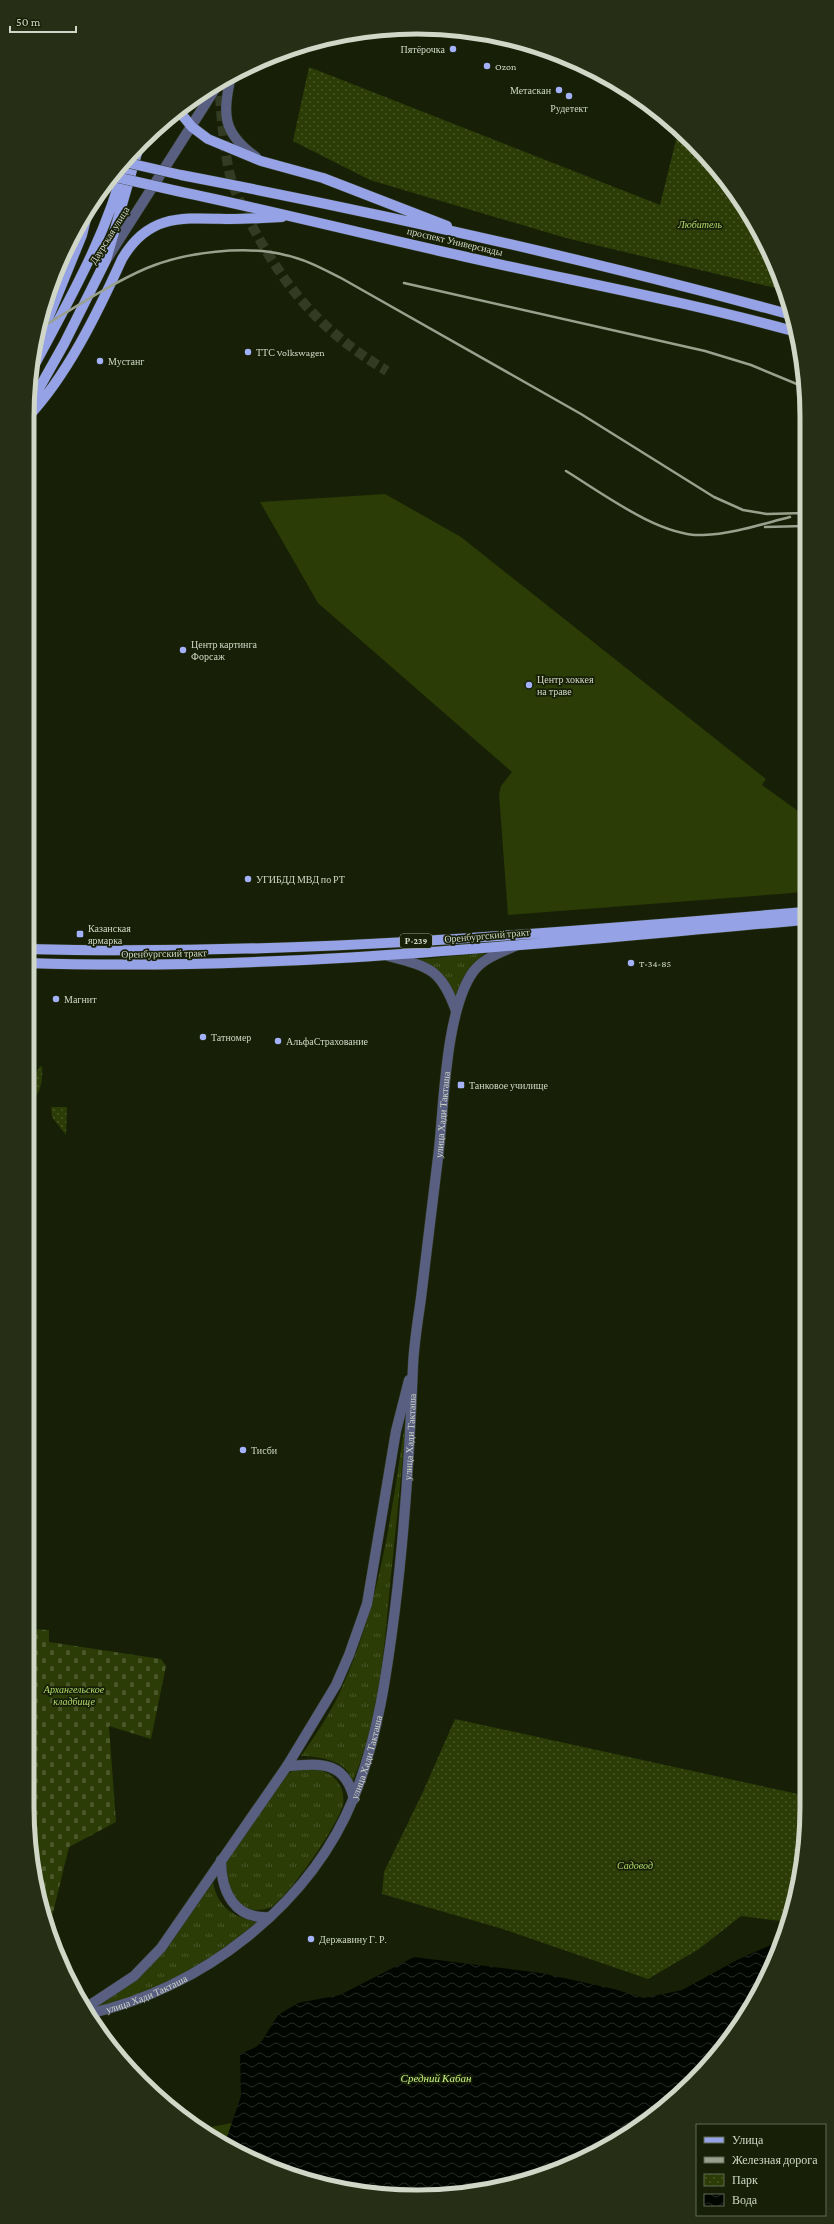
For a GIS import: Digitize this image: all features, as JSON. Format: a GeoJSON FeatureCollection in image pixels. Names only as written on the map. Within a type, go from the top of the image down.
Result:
{"type":"FeatureCollection","features":[{"type":"Feature","properties":{"kind":"main road"},"geometry":{"type":"LineString","coordinates":[[182,115],[192,127],[208,139],[261,161],[323,178],[477,238]]}},
{"type":"Feature","properties":{"kind":"main road"},"geometry":{"type":"LineString","coordinates":[[106,260],[136,157]]}},
{"type":"Feature","properties":{"kind":"main road","name":"проспект Универсиады"},"geometry":{"type":"LineString","coordinates":[[130,163],[346,208],[703,291],[786,313]]}},
{"type":"Feature","properties":{"kind":"main road"},"geometry":{"type":"LineString","coordinates":[[39,358],[82,276],[111,208],[120,175]]}},
{"type":"Feature","properties":{"kind":"main road","name":"проспект Универсиады"},"geometry":{"type":"LineString","coordinates":[[118,178],[294,216],[462,256],[699,306],[790,330]]}},
{"type":"Feature","properties":{"kind":"main road"},"geometry":{"type":"LineString","coordinates":[[34,411],[69,360],[126,253],[141,236],[152,227],[182,218],[259,219],[294,216]]}},
{"type":"Feature","properties":{"kind":"main road"},"geometry":{"type":"LineString","coordinates":[[45,325],[84,228]]}},
{"type":"Feature","properties":{"kind":"main road","name":"Даурская улица"},"geometry":{"type":"LineString","coordinates":[[35,396],[64,344],[106,260]]}},
{"type":"Feature","properties":{"kind":"main road","name":"Оренбургский тракт"},"geometry":{"type":"LineString","coordinates":[[34,949],[175,952],[334,947],[504,937],[800,912]]}},
{"type":"Feature","properties":{"kind":"main road","name":"Оренбургский тракт"},"geometry":{"type":"LineString","coordinates":[[34,963],[127,966],[386,955],[800,920]]}},
{"type":"Feature","properties":{"kind":"street"},"geometry":{"type":"LineString","coordinates":[[230,83],[225,114],[229,127],[238,142],[261,161]]}},
{"type":"Feature","properties":{"kind":"street","name":"Даурская улица"},"geometry":{"type":"LineString","coordinates":[[106,260],[212,94]]}},
{"type":"Feature","properties":{"kind":"street","name":"улица Хади Такташа"},"geometry":{"type":"LineString","coordinates":[[94,2012],[133,2002],[170,1986],[234,1947],[292,1895],[330,1843],[354,1799],[375,1734],[391,1640],[403,1542],[412,1417],[413,1362],[445,1083],[456,1010],[474,971],[487,959],[518,944]]}},
{"type":"Feature","properties":{"kind":"street","name":"улица Хади Такташа"},"geometry":{"type":"LineString","coordinates":[[386,955],[429,969],[441,978],[448,988],[456,1010]]}},
{"type":"Feature","properties":{"kind":"street","name":"улица Хади Такташа"},"geometry":{"type":"LineString","coordinates":[[90,2005],[134,1976],[161,1948],[287,1766],[336,1685],[350,1655],[367,1604],[396,1431],[413,1362]]}},
{"type":"Feature","properties":{"kind":"street"},"geometry":{"type":"LineString","coordinates":[[287,1766],[322,1764],[334,1768],[349,1783],[354,1799]]}},
{"type":"Feature","properties":{"kind":"street"},"geometry":{"type":"LineString","coordinates":[[221,1860],[221,1878],[224,1888],[236,1905],[244,1912],[255,1916],[270,1916]]}},
{"type":"Feature","properties":{"kind":"green space","name":"Любитель"},"geometry":{"type":"Polygon","coordinates":[[[309,67],[660,205],[677,136],[705,164],[735,204],[761,248],[778,289],[566,238],[370,180],[293,141],[309,67]]]}},
{"type":"Feature","properties":{"kind":"green space","name":"Центр хоккея на траве"},"geometry":{"type":"Polygon","coordinates":[[[385,494],[461,537],[766,779],[762,785],[800,812],[800,892],[508,915],[499,794],[501,786],[512,772],[318,603],[260,502],[385,494]]]}},
{"type":"Feature","properties":{"kind":"green space"},"geometry":{"type":"Polygon","coordinates":[[[486,953],[469,969],[461,988],[457,1003],[447,979],[442,974],[430,966],[413,960],[486,953]]]}},
{"type":"Feature","properties":{"kind":"green space"},"geometry":{"type":"Polygon","coordinates":[[[40,1066],[42,1067],[40,1087],[34,1097],[34,1078],[40,1066]]]}},
{"type":"Feature","properties":{"kind":"green space"},"geometry":{"type":"Polygon","coordinates":[[[51,1107],[67,1107],[66,1135],[52,1117],[51,1107]]]}},
{"type":"Feature","properties":{"kind":"green space"},"geometry":{"type":"Polygon","coordinates":[[[410,1389],[379,1686],[368,1735],[352,1783],[346,1770],[340,1765],[332,1761],[316,1757],[301,1756],[331,1710],[339,1694],[367,1621],[385,1544],[410,1389]]]}},
{"type":"Feature","properties":{"kind":"green space","name":"Архангельское кладбище"},"geometry":{"type":"Polygon","coordinates":[[[34,1629],[49,1630],[49,1642],[161,1659],[166,1666],[151,1739],[109,1726],[116,1822],[69,1847],[51,1920],[41,1882],[35,1832],[34,1629]]]}},
{"type":"Feature","properties":{"kind":"green space","name":"Садовод"},"geometry":{"type":"Polygon","coordinates":[[[455,1719],[800,1794],[797,1857],[793,1882],[783,1921],[741,1916],[699,1949],[648,1979],[503,1929],[382,1894],[384,1872],[422,1794],[455,1719]]]}},
{"type":"Feature","properties":{"kind":"green space"},"geometry":{"type":"Polygon","coordinates":[[[305,1767],[317,1769],[327,1773],[339,1784],[342,1791],[343,1805],[339,1815],[313,1858],[292,1886],[274,1905],[270,1908],[259,1910],[242,1907],[232,1898],[223,1866],[286,1775],[294,1770],[305,1767]]]}},
{"type":"Feature","properties":{"kind":"green space"},"geometry":{"type":"Polygon","coordinates":[[[213,1882],[218,1898],[228,1910],[249,1920],[258,1921],[231,1944],[187,1972],[134,1997],[97,2007],[116,1994],[148,1966],[188,1918],[213,1882]]]}},
{"type":"Feature","properties":{"kind":"green space"},"geometry":{"type":"Polygon","coordinates":[[[232,2123],[226,2140],[208,2128],[232,2123]]]}},
{"type":"Feature","properties":{"kind":"water","name":"Средний Кабан"},"geometry":{"type":"Polygon","coordinates":[[[775,1943],[761,1976],[749,1998],[721,2040],[705,2060],[670,2095],[630,2125],[586,2151],[540,2170],[492,2183],[467,2187],[417,2190],[367,2187],[342,2183],[294,2170],[270,2161],[226,2140],[241,2096],[240,2054],[256,2047],[262,2041],[278,2015],[298,2003],[340,1995],[414,1957],[541,1973],[614,1989],[644,1998],[682,1990],[737,1960],[775,1943]]]}},
{"type":"Feature","properties":{"kind":"tunnel"},"geometry":{"type":"LineString","coordinates":[[219,89],[221,115],[231,180],[245,212],[270,257],[297,296],[328,328],[365,357],[387,371]]}},
{"type":"Feature","properties":{"kind":"railway"},"geometry":{"type":"LineString","coordinates":[[45,325],[119,281],[162,262],[197,254],[234,250],[269,252],[292,257],[300,259],[341,278],[581,414],[714,497],[743,510],[767,514],[800,513]]}},
{"type":"Feature","properties":{"kind":"railway"},"geometry":{"type":"LineString","coordinates":[[404,283],[705,351],[751,365],[798,385]]}},
{"type":"Feature","properties":{"kind":"railway"},"geometry":{"type":"LineString","coordinates":[[566,471],[632,512],[669,529],[686,534],[703,535],[725,533],[790,517]]}},
{"type":"Feature","properties":{"kind":"railway"},"geometry":{"type":"LineString","coordinates":[[765,527],[800,526]]}},
{"type":"Feature","properties":{"kind":"place","name":"Пятёрочка"},"geometry":{"type":"Point","coordinates":[453,49]}},
{"type":"Feature","properties":{"kind":"place","name":"Ozon"},"geometry":{"type":"Point","coordinates":[487,66]}},
{"type":"Feature","properties":{"kind":"place","name":"Метаскан"},"geometry":{"type":"Point","coordinates":[559,90]}},
{"type":"Feature","properties":{"kind":"place","name":"Рудетект"},"geometry":{"type":"Point","coordinates":[569,96]}},
{"type":"Feature","properties":{"kind":"place","name":"ТТС Volkswagen"},"geometry":{"type":"Point","coordinates":[248,352]}},
{"type":"Feature","properties":{"kind":"place","name":"Мустанг"},"geometry":{"type":"Point","coordinates":[100,361]}},
{"type":"Feature","properties":{"kind":"place","name":"Центр картинга Форсаж"},"geometry":{"type":"Point","coordinates":[183,650]}},
{"type":"Feature","properties":{"kind":"place","name":"Центр хоккея на траве"},"geometry":{"type":"Point","coordinates":[529,685]}},
{"type":"Feature","properties":{"kind":"place","name":"УГИБДД МВД по РТ"},"geometry":{"type":"Point","coordinates":[248,879]}},
{"type":"Feature","properties":{"kind":"place","name":"Казанская ярмарка"},"geometry":{"type":"Point","coordinates":[80,934]}},
{"type":"Feature","properties":{"kind":"place","name":"T-34-85"},"geometry":{"type":"Point","coordinates":[631,963]}},
{"type":"Feature","properties":{"kind":"place","name":"Магнит"},"geometry":{"type":"Point","coordinates":[56,999]}},
{"type":"Feature","properties":{"kind":"place","name":"Татномер"},"geometry":{"type":"Point","coordinates":[203,1037]}},
{"type":"Feature","properties":{"kind":"place","name":"АльфаСтрахование"},"geometry":{"type":"Point","coordinates":[278,1041]}},
{"type":"Feature","properties":{"kind":"place","name":"Танковое училище"},"geometry":{"type":"Point","coordinates":[461,1085]}},
{"type":"Feature","properties":{"kind":"place","name":"Тисби"},"geometry":{"type":"Point","coordinates":[243,1450]}},
{"type":"Feature","properties":{"kind":"place","name":"Державину Г. Р."},"geometry":{"type":"Point","coordinates":[311,1939]}}]}
